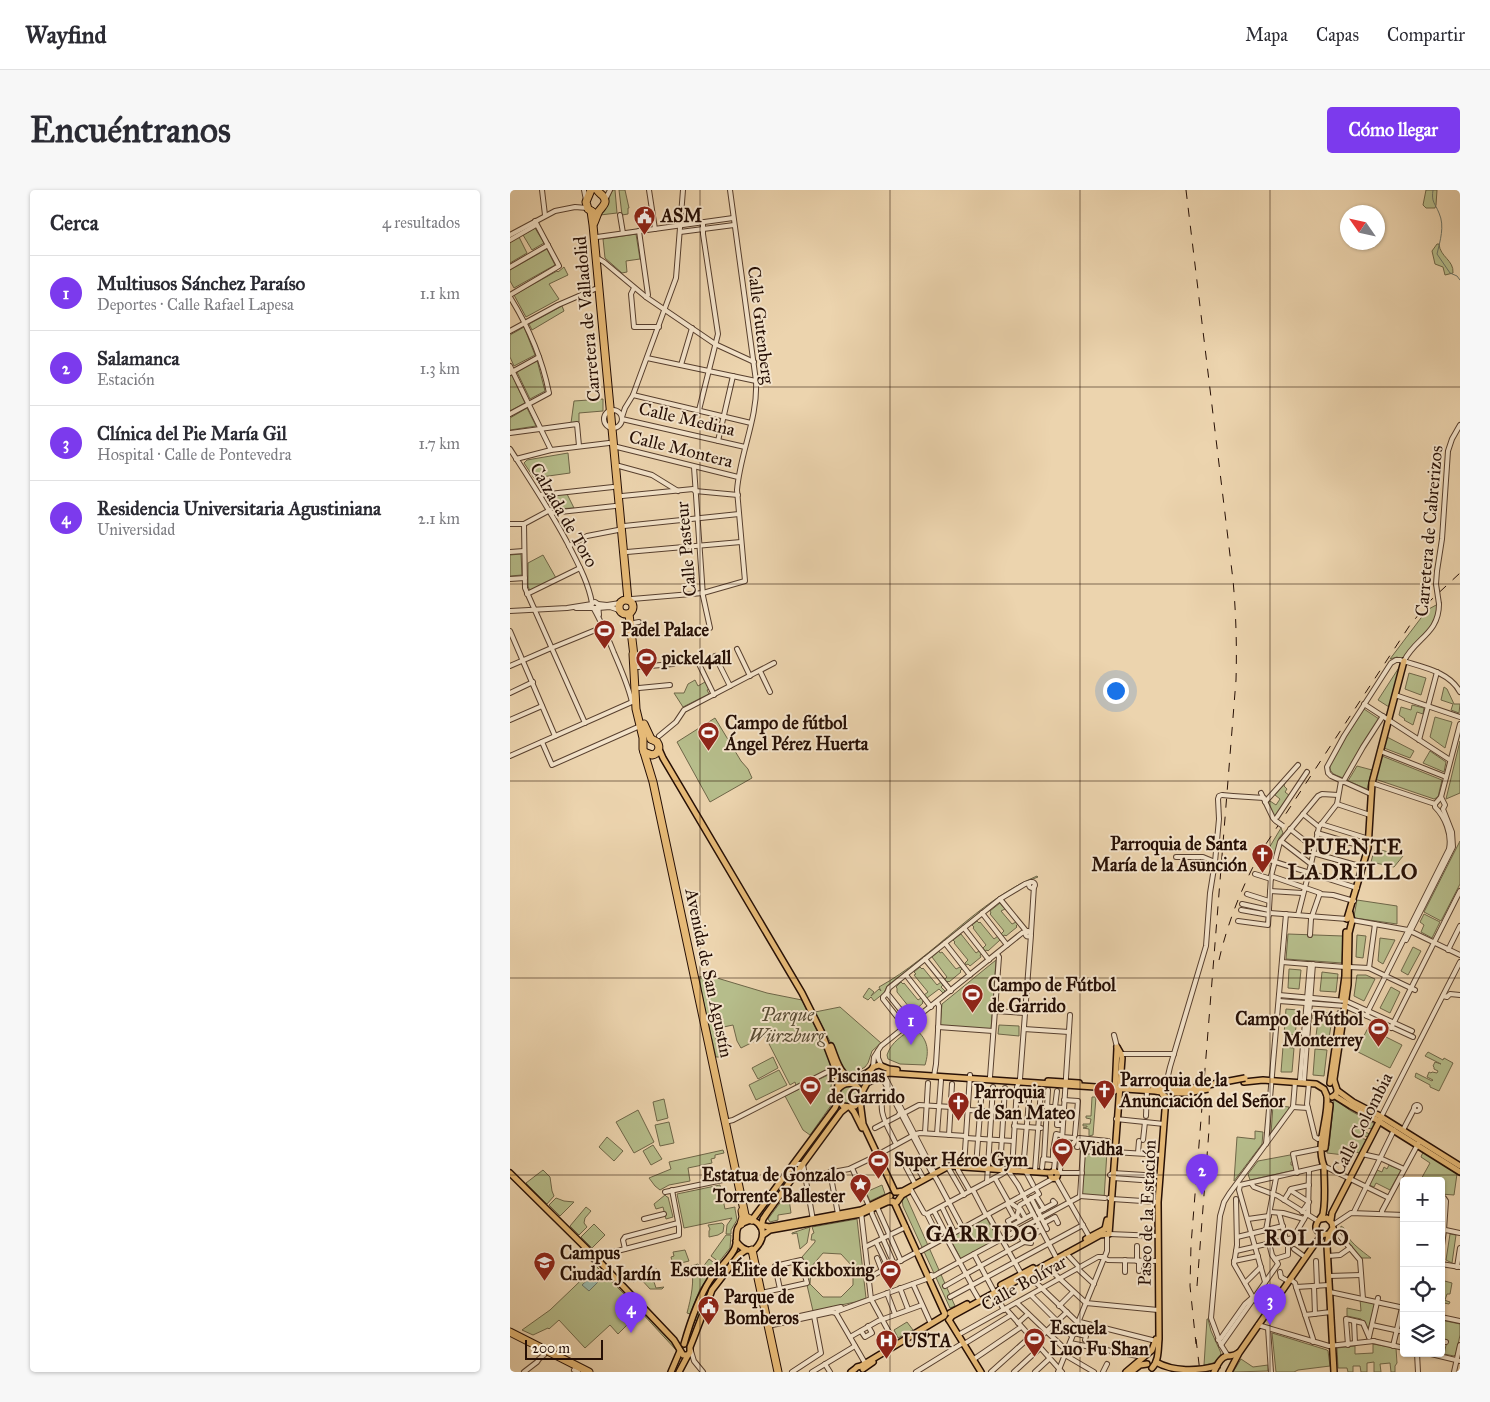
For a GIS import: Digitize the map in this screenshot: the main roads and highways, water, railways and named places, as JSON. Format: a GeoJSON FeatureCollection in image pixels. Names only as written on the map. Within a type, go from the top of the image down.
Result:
{"type":"FeatureCollection","features":[{"type":"Feature","properties":{"kind":"highway","name":"Carretera de Valladolid"},"geometry":{"type":"LineString","coordinates":[[595,198],[593,225],[613,411],[612,429],[630,600],[634,608],[629,614],[633,654],[641,712],[645,728],[655,745]]}},
{"type":"Feature","properties":{"kind":"highway"},"geometry":{"type":"LineString","coordinates":[[629,614],[626,615],[619,607],[624,600],[630,600]]}},
{"type":"Feature","properties":{"kind":"highway","name":"Carretera de Valladolid"},"geometry":{"type":"LineString","coordinates":[[633,654],[634,705],[644,743],[644,752]]}},
{"type":"Feature","properties":{"kind":"highway"},"geometry":{"type":"LineString","coordinates":[[644,743],[648,739],[655,745],[649,755],[644,752]]}},
{"type":"Feature","properties":{"kind":"highway","name":"Avenida de San Agustín"},"geometry":{"type":"LineString","coordinates":[[651,773],[650,763],[655,745]]}},
{"type":"Feature","properties":{"kind":"highway","name":"Avenida de San Agustín"},"geometry":{"type":"LineString","coordinates":[[644,752],[651,773],[729,1121],[737,1178],[745,1213],[746,1217],[757,1218]]}},
{"type":"Feature","properties":{"kind":"highway","name":"Avenida de San Agustín"},"geometry":{"type":"LineString","coordinates":[[737,1178],[737,1189],[743,1217],[741,1224]]}},
{"type":"Feature","properties":{"kind":"highway"},"geometry":{"type":"LineString","coordinates":[[749,1250],[761,1293],[778,1372]]}},
{"type":"Feature","properties":{"kind":"highway"},"geometry":{"type":"LineString","coordinates":[[510,1332],[576,1370],[589,1372]]}},
{"type":"Feature","properties":{"kind":"main road"},"geometry":{"type":"LineString","coordinates":[[1404,661],[1372,783],[1370,839],[1349,921],[1343,1003],[1329,1085],[1325,1094],[1333,1095],[1403,1130],[1460,1172]]}},
{"type":"Feature","properties":{"kind":"main road"},"geometry":{"type":"LineString","coordinates":[[655,745],[793,976],[845,1075],[853,1078],[870,1070]]}},
{"type":"Feature","properties":{"kind":"main road"},"geometry":{"type":"LineString","coordinates":[[822,1031],[835,1068],[838,1101],[843,1106],[848,1107],[856,1106],[860,1101]]}},
{"type":"Feature","properties":{"kind":"main road"},"geometry":{"type":"LineString","coordinates":[[826,1038],[843,1075],[858,1087],[861,1094]]}},
{"type":"Feature","properties":{"kind":"main road"},"geometry":{"type":"LineString","coordinates":[[1024,1276],[1090,1238],[1106,1232],[1108,1198],[1112,1176],[1111,1153],[1119,1054],[1117,1047]]}},
{"type":"Feature","properties":{"kind":"main road"},"geometry":{"type":"LineString","coordinates":[[838,1089],[842,1085],[851,1083],[878,1064],[892,1070],[935,1075]]}},
{"type":"Feature","properties":{"kind":"main road"},"geometry":{"type":"LineString","coordinates":[[881,1076],[885,1070],[882,1066]]}},
{"type":"Feature","properties":{"kind":"main road"},"geometry":{"type":"LineString","coordinates":[[870,1070],[872,1075],[881,1076]]}},
{"type":"Feature","properties":{"kind":"main road"},"geometry":{"type":"LineString","coordinates":[[919,1252],[906,1227],[863,1124],[861,1094],[868,1083],[891,1073],[1019,1080]]}},
{"type":"Feature","properties":{"kind":"main road"},"geometry":{"type":"LineString","coordinates":[[970,1077],[1117,1086],[1188,1093],[1244,1080],[1272,1079],[1302,1081],[1338,1088],[1333,1095],[1322,1137],[1327,1220],[1323,1235],[1314,1243],[1239,1353],[1217,1366],[1181,1371],[1152,1367]]}},
{"type":"Feature","properties":{"kind":"main road"},"geometry":{"type":"LineString","coordinates":[[1117,1086],[1147,1090],[1166,1090]]}},
{"type":"Feature","properties":{"kind":"main road"},"geometry":{"type":"LineString","coordinates":[[1111,1153],[1116,1119],[1117,1086]]}},
{"type":"Feature","properties":{"kind":"main road","name":"Paseo de la Estación"},"geometry":{"type":"LineString","coordinates":[[1152,1352],[1159,1339],[1158,1202],[1166,1090]]}},
{"type":"Feature","properties":{"kind":"main road"},"geometry":{"type":"LineString","coordinates":[[1323,1164],[1333,1095]]}},
{"type":"Feature","properties":{"kind":"main road"},"geometry":{"type":"LineString","coordinates":[[800,1163],[838,1101]]}},
{"type":"Feature","properties":{"kind":"main road"},"geometry":{"type":"LineString","coordinates":[[848,1107],[855,1114],[877,1155]]}},
{"type":"Feature","properties":{"kind":"main road"},"geometry":{"type":"LineString","coordinates":[[671,1372],[699,1301],[707,1286],[734,1250],[735,1234],[741,1224],[757,1218],[841,1112],[848,1107]]}},
{"type":"Feature","properties":{"kind":"main road"},"geometry":{"type":"LineString","coordinates":[[1380,1119],[1394,1130],[1460,1166]]}},
{"type":"Feature","properties":{"kind":"main road","name":"Calle Colombia"},"geometry":{"type":"LineString","coordinates":[[1327,1220],[1380,1119]]}},
{"type":"Feature","properties":{"kind":"main road"},"geometry":{"type":"LineString","coordinates":[[870,1208],[877,1207],[954,1166],[1056,1174]]}},
{"type":"Feature","properties":{"kind":"main road"},"geometry":{"type":"LineString","coordinates":[[510,1174],[597,1257],[682,1347],[683,1355],[690,1351]]}},
{"type":"Feature","properties":{"kind":"main road"},"geometry":{"type":"LineString","coordinates":[[761,1226],[768,1227],[861,1212],[911,1190],[924,1179],[935,1175]]}},
{"type":"Feature","properties":{"kind":"main road"},"geometry":{"type":"LineString","coordinates":[[894,1197],[948,1316],[982,1372]]}},
{"type":"Feature","properties":{"kind":"main road"},"geometry":{"type":"LineString","coordinates":[[763,1234],[770,1230],[838,1214],[861,1212]]}},
{"type":"Feature","properties":{"kind":"main road"},"geometry":{"type":"LineString","coordinates":[[679,1372],[690,1351],[712,1290],[739,1254],[760,1244],[763,1234],[757,1218]]}},
{"type":"Feature","properties":{"kind":"main road"},"geometry":{"type":"LineString","coordinates":[[757,1218],[761,1226]]}},
{"type":"Feature","properties":{"kind":"main road"},"geometry":{"type":"LineString","coordinates":[[757,1218],[768,1227]]}},
{"type":"Feature","properties":{"kind":"main road"},"geometry":{"type":"LineString","coordinates":[[1327,1220],[1316,1225],[1323,1235],[1327,1246],[1334,1372]]}},
{"type":"Feature","properties":{"kind":"main road"},"geometry":{"type":"LineString","coordinates":[[863,1367],[931,1324],[1045,1265],[1056,1257],[1066,1254],[1090,1238]]}},
{"type":"Feature","properties":{"kind":"main road"},"geometry":{"type":"LineString","coordinates":[[736,1242],[740,1247],[749,1250]]}},
{"type":"Feature","properties":{"kind":"main road"},"geometry":{"type":"LineString","coordinates":[[854,1371],[856,1367],[863,1367],[978,1298],[994,1291]]}},
{"type":"Feature","properties":{"kind":"main road"},"geometry":{"type":"LineString","coordinates":[[673,1339],[682,1337],[690,1326]]}},
{"type":"Feature","properties":{"kind":"main road","name":"Paseo de la Estación"},"geometry":{"type":"LineString","coordinates":[[1152,1352],[1158,1331]]}},
{"type":"Feature","properties":{"kind":"main road"},"geometry":{"type":"LineString","coordinates":[[682,1347],[688,1345],[690,1351]]}},
{"type":"Feature","properties":{"kind":"main road"},"geometry":{"type":"LineString","coordinates":[[1126,1372],[1143,1357],[1152,1352]]}},
{"type":"Feature","properties":{"kind":"main road"},"geometry":{"type":"LineString","coordinates":[[1152,1352],[1152,1367]]}},
{"type":"Feature","properties":{"kind":"main road"},"geometry":{"type":"LineString","coordinates":[[1152,1352],[1152,1367]]}},
{"type":"Feature","properties":{"kind":"main road"},"geometry":{"type":"LineString","coordinates":[[1229,1358],[1229,1372]]}},
{"type":"Feature","properties":{"kind":"main road"},"geometry":{"type":"LineString","coordinates":[[1131,1372],[1140,1364],[1170,1372]]}},
{"type":"Feature","properties":{"kind":"main road"},"geometry":{"type":"LineString","coordinates":[[1214,1372],[1217,1366]]}},
{"type":"Feature","properties":{"kind":"waterway"},"geometry":{"type":"LineString","coordinates":[[1433,190],[1433,200],[1442,223],[1437,254],[1450,273],[1457,276],[1460,280]]}},
{"type":"Feature","properties":{"kind":"railway"},"geometry":{"type":"LineString","coordinates":[[1186,190],[1236,617],[1236,680],[1191,1245],[1190,1286],[1196,1344]]}},
{"type":"Feature","properties":{"kind":"railway"},"geometry":{"type":"LineString","coordinates":[[1219,960],[1237,903],[1262,850],[1410,625],[1431,600],[1460,573]]}},
{"type":"Feature","properties":{"kind":"railway"},"geometry":{"type":"LineString","coordinates":[[1197,1286],[1209,1130],[1210,1082]]}},
{"type":"Feature","properties":{"kind":"railway"},"geometry":{"type":"LineString","coordinates":[[1196,1339],[1200,1372]]}},
{"type":"Feature","properties":{"kind":"place","name":"ASM"},"geometry":{"type":"Point","coordinates":[645,235]}},
{"type":"Feature","properties":{"kind":"place","name":"Padel Palace"},"geometry":{"type":"Point","coordinates":[605,649]}},
{"type":"Feature","properties":{"kind":"place","name":"pickel4all"},"geometry":{"type":"Point","coordinates":[646,677]}},
{"type":"Feature","properties":{"kind":"place","name":"Campo de fútbol Ángel Pérez Huerta"},"geometry":{"type":"Point","coordinates":[709,752]}},
{"type":"Feature","properties":{"kind":"place","name":"Parroquia de Santa María de la Asunción"},"geometry":{"type":"Point","coordinates":[1263,873]}},
{"type":"Feature","properties":{"kind":"place","name":"Campo de Fútbol de Garrido"},"geometry":{"type":"Point","coordinates":[972,1014]}},
{"type":"Feature","properties":{"kind":"place","name":"Multiusos Sánchez Paraíso"},"geometry":{"type":"Point","coordinates":[911,1045]}},
{"type":"Feature","properties":{"kind":"place","name":"Campo de Fútbol Monterrey"},"geometry":{"type":"Point","coordinates":[1379,1048]}},
{"type":"Feature","properties":{"kind":"place","name":"Piscinas de Garrido"},"geometry":{"type":"Point","coordinates":[811,1105]}},
{"type":"Feature","properties":{"kind":"place","name":"Parroquia de la Anunciación del Señor"},"geometry":{"type":"Point","coordinates":[1104,1109]}},
{"type":"Feature","properties":{"kind":"place","name":"Parroquia de San Mateo"},"geometry":{"type":"Point","coordinates":[958,1121]}},
{"type":"Feature","properties":{"kind":"place","name":"Vidha"},"geometry":{"type":"Point","coordinates":[1063,1168]}},
{"type":"Feature","properties":{"kind":"place","name":"Super Héroe Gym"},"geometry":{"type":"Point","coordinates":[878,1179]}},
{"type":"Feature","properties":{"kind":"place","name":"Salamanca"},"geometry":{"type":"Point","coordinates":[1202,1195]}},
{"type":"Feature","properties":{"kind":"place","name":"Estatua de Gonzalo Torrente Ballester"},"geometry":{"type":"Point","coordinates":[861,1204]}},
{"type":"Feature","properties":{"kind":"place","name":"Campus Ciudad Jardín"},"geometry":{"type":"Point","coordinates":[544,1282]}},
{"type":"Feature","properties":{"kind":"place","name":"Escuela Élite de Kickboxing"},"geometry":{"type":"Point","coordinates":[890,1289]}},
{"type":"Feature","properties":{"kind":"place","name":"Clínica del Pie María Gil"},"geometry":{"type":"Point","coordinates":[1270,1325]}},
{"type":"Feature","properties":{"kind":"place","name":"Parque de Bomberos"},"geometry":{"type":"Point","coordinates":[708,1326]}},
{"type":"Feature","properties":{"kind":"place","name":"Residencia Universitaria Agustiniana"},"geometry":{"type":"Point","coordinates":[631,1333]}},
{"type":"Feature","properties":{"kind":"place","name":"Escuela Luo Fu Shan"},"geometry":{"type":"Point","coordinates":[1034,1357]}},
{"type":"Feature","properties":{"kind":"place","name":"USTA"},"geometry":{"type":"Point","coordinates":[887,1360]}},
{"type":"Feature","properties":{"kind":"district","name":"PUENTE LADRILLO"},"geometry":{"type":"Point","coordinates":[1353,858]}},
{"type":"Feature","properties":{"kind":"district","name":"GARRIDO"},"geometry":{"type":"Point","coordinates":[982,1233]}},
{"type":"Feature","properties":{"kind":"district","name":"ROLLO"},"geometry":{"type":"Point","coordinates":[1307,1237]}},
{"type":"Feature","properties":{"kind":"park label","name":"Parque Würzburg"},"geometry":{"type":"Point","coordinates":[787,1025]}}]}
